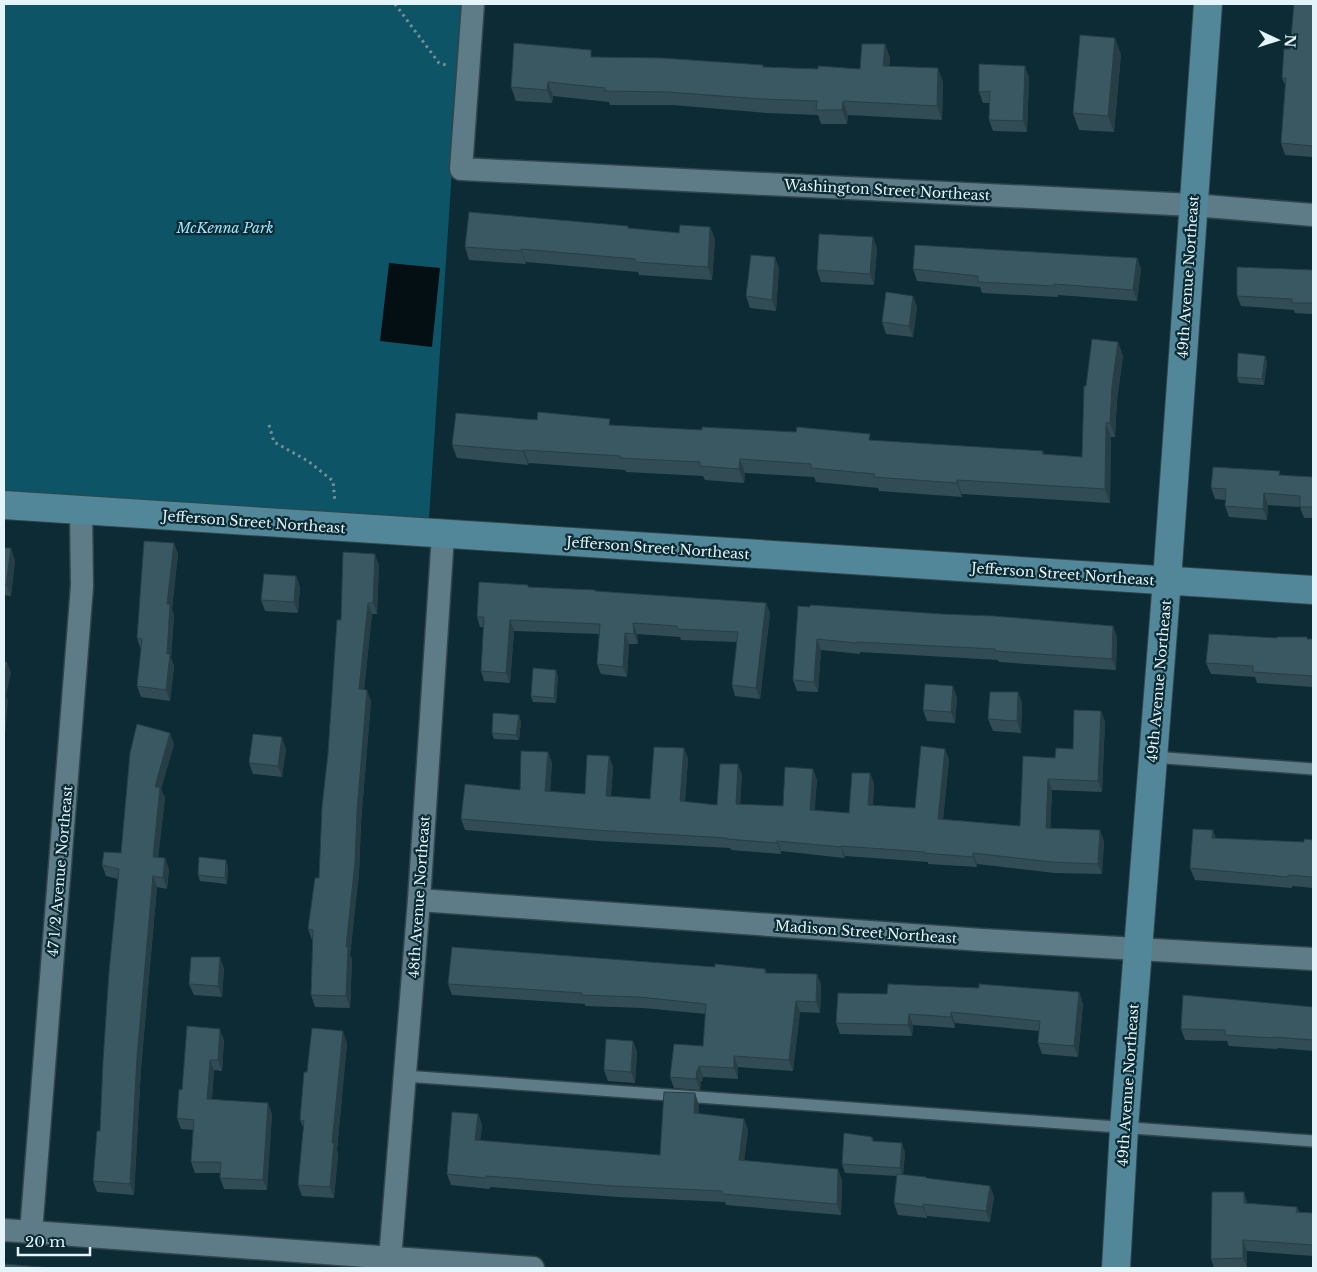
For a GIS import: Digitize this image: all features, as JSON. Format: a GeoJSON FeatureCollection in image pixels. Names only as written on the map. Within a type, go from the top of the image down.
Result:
{"type":"FeatureCollection","features":[{"type":"Feature","properties":{"kind":"street"},"geometry":{"type":"LineString","coordinates":[[468,70],[473,4]]}},
{"type":"Feature","properties":{"kind":"street","name":"49th Avenue Northeast"},"geometry":{"type":"LineString","coordinates":[[1116,1268],[1124,1128],[1167,580],[1208,4]]}},
{"type":"Feature","properties":{"kind":"street","name":"Washington Street Northeast"},"geometry":{"type":"LineString","coordinates":[[468,70],[460,169],[1193,205],[1313,215]]}},
{"type":"Feature","properties":{"kind":"street","name":"Jefferson Street Northeast"},"geometry":{"type":"LineString","coordinates":[[4,506],[1313,590]]}},
{"type":"Feature","properties":{"kind":"street","name":"47 1/2 Avenue Northeast"},"geometry":{"type":"LineString","coordinates":[[31,1232],[82,586],[81,511]]}},
{"type":"Feature","properties":{"kind":"street","name":"48th Avenue Northeast"},"geometry":{"type":"LineString","coordinates":[[390,1258],[420,900],[443,535]]}},
{"type":"Feature","properties":{"kind":"street","name":"Madison Street Northeast"},"geometry":{"type":"LineString","coordinates":[[420,900],[982,940],[1313,959]]}},
{"type":"Feature","properties":{"kind":"street"},"geometry":{"type":"LineString","coordinates":[[4,1230],[533,1268]]}},
{"type":"Feature","properties":{"kind":"lane"},"geometry":{"type":"LineString","coordinates":[[1153,757],[1313,769]]}},
{"type":"Feature","properties":{"kind":"lane"},"geometry":{"type":"LineString","coordinates":[[404,1076],[1313,1141]]}},
{"type":"Feature","properties":{"kind":"path"},"geometry":{"type":"LineString","coordinates":[[395,4],[439,64],[468,70]]}},
{"type":"Feature","properties":{"kind":"path"},"geometry":{"type":"LineString","coordinates":[[269,425],[274,442],[308,461],[333,481],[338,528]]}},
{"type":"Feature","properties":{"kind":"green space","name":"McKenna Park"},"geometry":{"type":"Polygon","coordinates":[[[4,4],[463,4],[428,533],[4,508],[4,4]]]}},
{"type":"Feature","properties":{"kind":"shaded area"},"geometry":{"type":"Polygon","coordinates":[[[389,263],[440,268],[432,347],[380,341],[389,263]]]}},
{"type":"Feature","properties":{"kind":"building"},"geometry":{"type":"Polygon","coordinates":[[[1294,4],[1313,4],[1313,146],[1281,143],[1286,78],[1282,78],[1284,49],[1290,49],[1294,4]]]}},
{"type":"Feature","properties":{"kind":"building"},"geometry":{"type":"Polygon","coordinates":[[[1080,35],[1115,38],[1108,116],[1073,113],[1080,35]]]}},
{"type":"Feature","properties":{"kind":"building"},"geometry":{"type":"Polygon","coordinates":[[[514,43],[591,50],[591,57],[662,58],[763,65],[763,67],[818,69],[818,66],[860,69],[862,44],[885,44],[883,66],[938,68],[937,106],[843,101],[842,110],[816,110],[817,101],[668,92],[605,91],[605,88],[548,82],[547,90],[511,87],[514,43]]]}},
{"type":"Feature","properties":{"kind":"building"},"geometry":{"type":"Polygon","coordinates":[[[979,64],[1025,66],[1023,121],[989,120],[990,91],[979,92],[979,64]]]}},
{"type":"Feature","properties":{"kind":"building"},"geometry":{"type":"Polygon","coordinates":[[[469,212],[628,226],[628,228],[679,233],[680,225],[710,227],[708,267],[635,262],[635,259],[521,249],[521,251],[465,247],[469,212]]]}},
{"type":"Feature","properties":{"kind":"building"},"geometry":{"type":"Polygon","coordinates":[[[819,234],[873,237],[870,274],[817,270],[819,234]]]}},
{"type":"Feature","properties":{"kind":"building"},"geometry":{"type":"Polygon","coordinates":[[[915,245],[1137,258],[1133,290],[1054,284],[1054,286],[978,282],[978,276],[913,269],[915,245]]]}},
{"type":"Feature","properties":{"kind":"building"},"geometry":{"type":"Polygon","coordinates":[[[751,255],[775,257],[772,300],[746,296],[751,255]]]}},
{"type":"Feature","properties":{"kind":"building"},"geometry":{"type":"Polygon","coordinates":[[[1237,267],[1313,270],[1313,303],[1292,303],[1292,299],[1237,296],[1237,267]]]}},
{"type":"Feature","properties":{"kind":"building"},"geometry":{"type":"Polygon","coordinates":[[[886,292],[913,296],[909,326],[882,322],[886,292]]]}},
{"type":"Feature","properties":{"kind":"building"},"geometry":{"type":"Polygon","coordinates":[[[1092,339],[1118,342],[1112,386],[1110,423],[1106,423],[1105,489],[957,480],[957,483],[874,477],[875,474],[811,468],[811,464],[740,459],[739,469],[700,466],[700,462],[452,445],[456,413],[537,420],[538,412],[610,419],[609,425],[702,430],[702,427],[796,432],[797,427],[870,434],[869,440],[1043,451],[1042,454],[1082,457],[1084,386],[1086,386],[1092,339]]]}},
{"type":"Feature","properties":{"kind":"building"},"geometry":{"type":"Polygon","coordinates":[[[1238,353],[1265,356],[1262,379],[1237,377],[1238,353]]]}},
{"type":"Feature","properties":{"kind":"building"},"geometry":{"type":"Polygon","coordinates":[[[1213,467],[1280,471],[1279,475],[1313,477],[1313,507],[1300,507],[1300,496],[1264,493],[1263,509],[1225,506],[1226,489],[1211,488],[1213,467]]]}},
{"type":"Feature","properties":{"kind":"building"},"geometry":{"type":"Polygon","coordinates":[[[144,541],[174,543],[167,604],[170,604],[167,654],[170,654],[166,690],[137,686],[142,639],[137,638],[144,541]]]}},
{"type":"Feature","properties":{"kind":"building"},"geometry":{"type":"Polygon","coordinates":[[[4,548],[11,548],[6,585],[4,584],[4,548]]]}},
{"type":"Feature","properties":{"kind":"building"},"geometry":{"type":"Polygon","coordinates":[[[343,552],[375,554],[373,603],[368,603],[359,689],[367,690],[357,811],[355,862],[346,947],[348,947],[346,996],[311,995],[313,930],[308,929],[315,878],[319,878],[322,807],[328,753],[337,620],[341,620],[343,552]]]}},
{"type":"Feature","properties":{"kind":"building"},"geometry":{"type":"Polygon","coordinates":[[[264,574],[296,576],[294,602],[261,600],[264,574]]]}},
{"type":"Feature","properties":{"kind":"building"},"geometry":{"type":"Polygon","coordinates":[[[479,582],[766,603],[756,688],[732,685],[738,632],[677,629],[677,626],[633,623],[634,634],[625,633],[623,667],[597,664],[600,624],[510,620],[506,673],[481,671],[484,617],[477,617],[479,582]]]}},
{"type":"Feature","properties":{"kind":"building"},"geometry":{"type":"Polygon","coordinates":[[[810,605],[994,616],[1113,626],[1112,659],[995,651],[995,649],[856,643],[817,639],[814,682],[793,680],[798,606],[810,607],[810,605]]]}},
{"type":"Feature","properties":{"kind":"building"},"geometry":{"type":"Polygon","coordinates":[[[1209,634],[1277,638],[1307,637],[1307,639],[1313,639],[1313,676],[1253,672],[1253,666],[1206,663],[1209,634]]]}},
{"type":"Feature","properties":{"kind":"building"},"geometry":{"type":"Polygon","coordinates":[[[4,662],[7,662],[4,676],[4,662]]]}},
{"type":"Feature","properties":{"kind":"building"},"geometry":{"type":"Polygon","coordinates":[[[533,668],[556,670],[554,698],[531,696],[533,668]]]}},
{"type":"Feature","properties":{"kind":"building"},"geometry":{"type":"Polygon","coordinates":[[[925,684],[953,686],[951,712],[923,710],[925,684]]]}},
{"type":"Feature","properties":{"kind":"building"},"geometry":{"type":"Polygon","coordinates":[[[990,692],[1018,692],[1017,721],[988,719],[990,692]]]}},
{"type":"Feature","properties":{"kind":"building"},"geometry":{"type":"Polygon","coordinates":[[[1074,710],[1101,711],[1098,781],[1048,779],[1046,828],[1100,830],[1098,864],[1051,862],[973,853],[973,857],[461,819],[465,784],[520,790],[521,751],[548,752],[545,791],[585,794],[587,755],[609,756],[606,796],[650,799],[654,747],[684,748],[680,801],[717,805],[720,764],[738,764],[736,804],[783,806],[785,767],[813,769],[810,810],[849,813],[852,773],[870,773],[868,805],[915,808],[921,746],[945,749],[938,819],[1020,826],[1023,756],[1055,758],[1056,748],[1073,749],[1074,710]]]}},
{"type":"Feature","properties":{"kind":"building"},"geometry":{"type":"Polygon","coordinates":[[[493,713],[519,715],[516,735],[492,733],[493,713]]]}},
{"type":"Feature","properties":{"kind":"building"},"geometry":{"type":"Polygon","coordinates":[[[137,724],[170,733],[155,787],[160,787],[153,857],[165,858],[163,878],[153,876],[137,1057],[130,1184],[93,1181],[97,1131],[100,1131],[109,972],[119,869],[102,865],[104,852],[121,853],[130,753],[137,724]]]}},
{"type":"Feature","properties":{"kind":"building"},"geometry":{"type":"Polygon","coordinates":[[[253,734],[282,737],[278,766],[249,763],[253,734]]]}},
{"type":"Feature","properties":{"kind":"building"},"geometry":{"type":"Polygon","coordinates":[[[1193,829],[1213,830],[1212,838],[1304,842],[1304,839],[1313,840],[1313,877],[1288,875],[1288,877],[1190,868],[1193,829]]]}},
{"type":"Feature","properties":{"kind":"building"},"geometry":{"type":"Polygon","coordinates":[[[199,857],[226,860],[225,878],[198,875],[199,857]]]}},
{"type":"Feature","properties":{"kind":"building"},"geometry":{"type":"Polygon","coordinates":[[[452,947],[715,967],[715,964],[765,969],[765,973],[817,974],[816,1002],[796,1001],[789,1060],[734,1056],[734,1068],[699,1066],[696,1079],[670,1077],[674,1044],[703,1046],[706,1004],[639,997],[581,995],[582,993],[448,984],[452,947]]]}},
{"type":"Feature","properties":{"kind":"building"},"geometry":{"type":"Polygon","coordinates":[[[191,957],[220,957],[218,986],[189,984],[191,957]]]}},
{"type":"Feature","properties":{"kind":"building"},"geometry":{"type":"Polygon","coordinates":[[[888,984],[979,988],[979,984],[1079,992],[1074,1046],[1038,1043],[1040,1021],[951,1012],[951,1017],[909,1014],[908,1025],[836,1023],[838,993],[887,994],[888,984]]]}},
{"type":"Feature","properties":{"kind":"building"},"geometry":{"type":"Polygon","coordinates":[[[1183,995],[1313,1007],[1313,1040],[1225,1035],[1225,1030],[1181,1029],[1183,995]]]}},
{"type":"Feature","properties":{"kind":"building"},"geometry":{"type":"Polygon","coordinates":[[[187,1026],[220,1029],[218,1060],[210,1060],[207,1099],[268,1103],[263,1180],[220,1178],[221,1162],[191,1162],[194,1120],[177,1118],[179,1089],[182,1090],[187,1026]]]}},
{"type":"Feature","properties":{"kind":"building"},"geometry":{"type":"Polygon","coordinates":[[[312,1028],[343,1031],[332,1143],[334,1143],[330,1187],[298,1185],[304,1121],[300,1120],[304,1072],[307,1072],[312,1028]]]}},
{"type":"Feature","properties":{"kind":"building"},"geometry":{"type":"Polygon","coordinates":[[[606,1039],[633,1041],[631,1072],[604,1070],[606,1039]]]}},
{"type":"Feature","properties":{"kind":"building"},"geometry":{"type":"Polygon","coordinates":[[[664,1092],[695,1093],[694,1113],[744,1119],[739,1160],[838,1169],[837,1204],[722,1194],[722,1191],[614,1186],[447,1174],[452,1112],[478,1114],[475,1140],[660,1155],[664,1092]]]}},
{"type":"Feature","properties":{"kind":"building"},"geometry":{"type":"Polygon","coordinates":[[[844,1133],[872,1137],[872,1141],[902,1143],[900,1168],[842,1164],[844,1133]]]}},
{"type":"Feature","properties":{"kind":"building"},"geometry":{"type":"Polygon","coordinates":[[[897,1174],[990,1186],[986,1211],[923,1204],[923,1207],[894,1203],[897,1174]]]}},
{"type":"Feature","properties":{"kind":"building"},"geometry":{"type":"Polygon","coordinates":[[[1212,1192],[1244,1192],[1244,1203],[1297,1207],[1296,1212],[1313,1213],[1313,1245],[1243,1240],[1243,1258],[1211,1259],[1212,1192]]]}},
{"type":"Feature","properties":{"kind":"building"},"geometry":{"type":"Polygon","coordinates":[[[4,1264],[53,1268],[4,1268],[4,1264]]]}}]}
